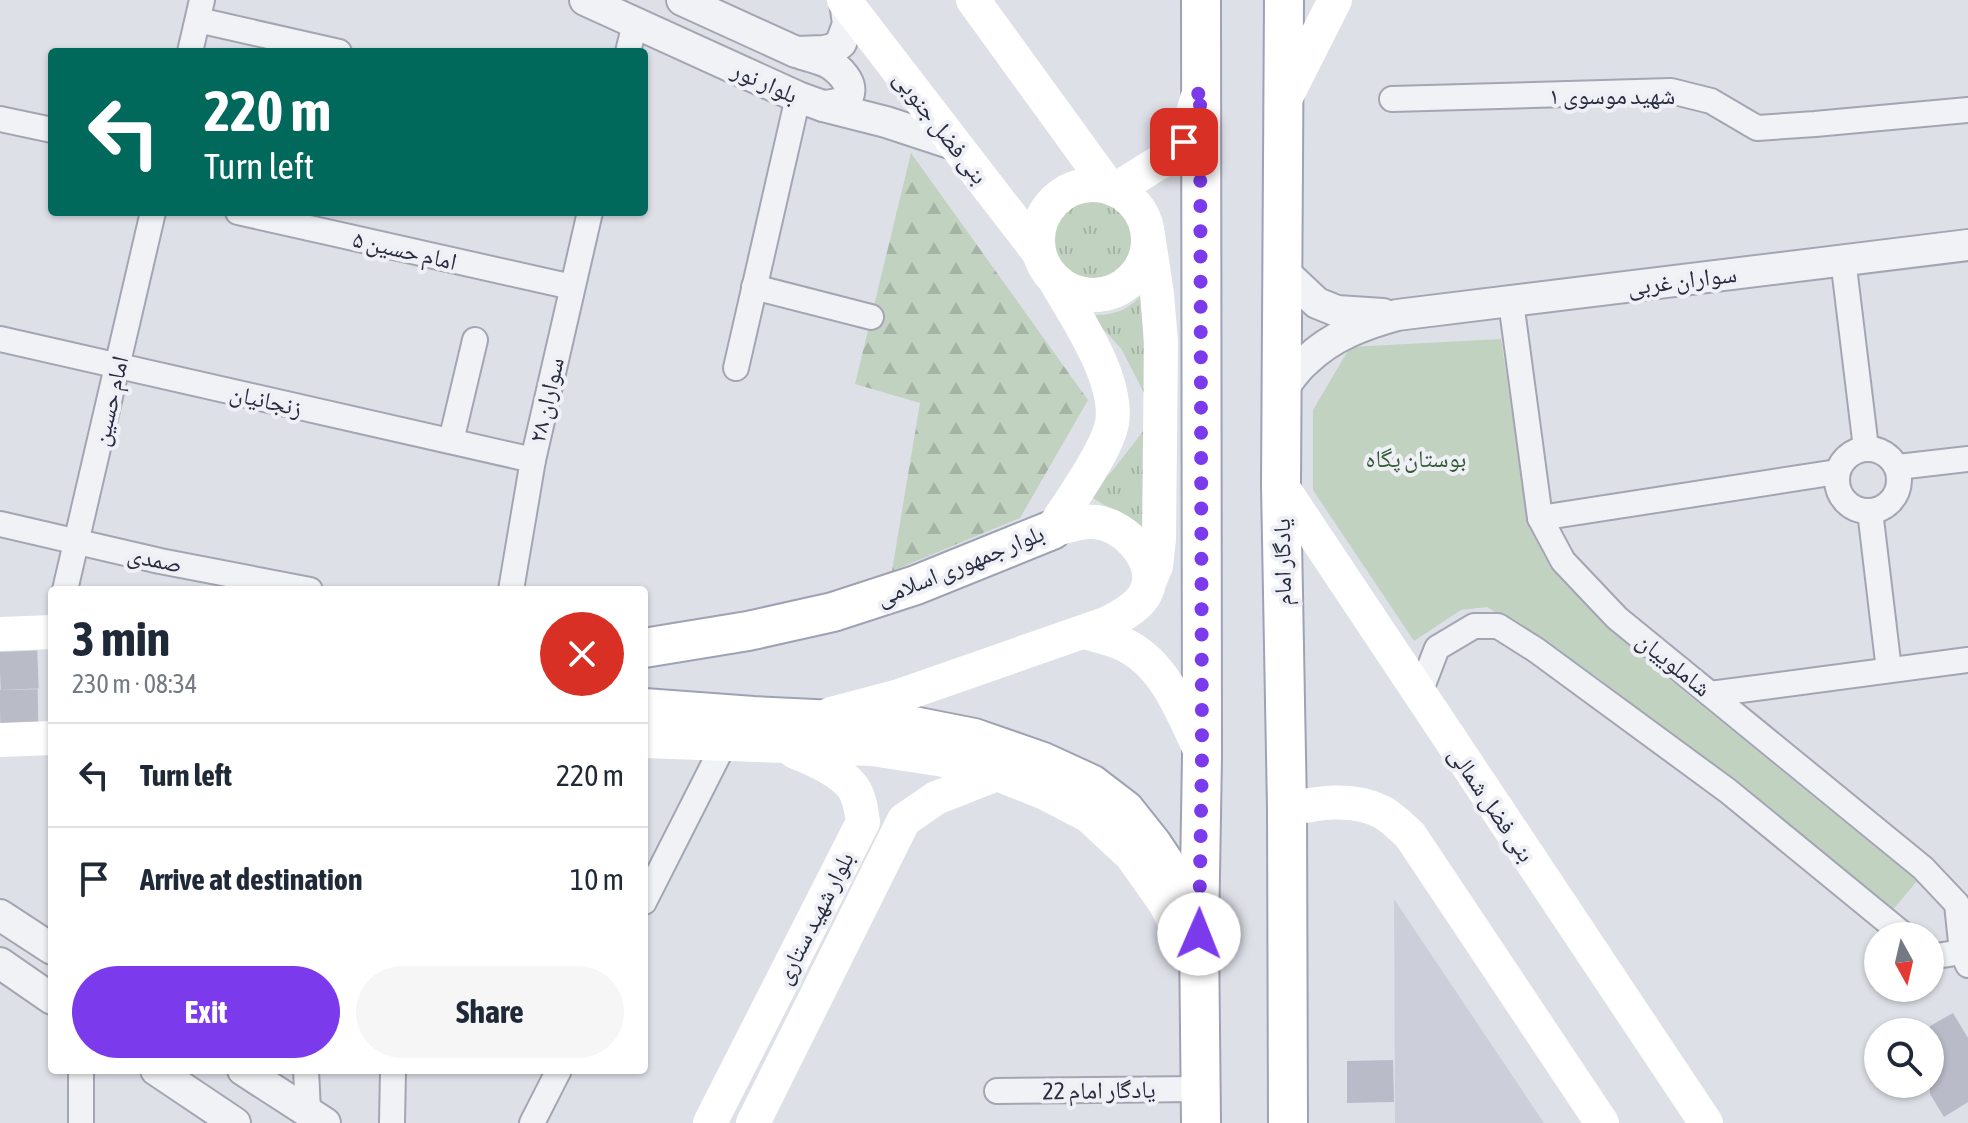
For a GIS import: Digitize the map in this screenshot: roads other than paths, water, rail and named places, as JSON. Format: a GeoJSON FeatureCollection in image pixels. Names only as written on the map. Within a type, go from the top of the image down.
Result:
{"type":"FeatureCollection","features":[{"type":"Feature","properties":{"kind":"main road"},"geometry":{"type":"LineString","coordinates":[[973,0],[1111,188]]}},
{"type":"Feature","properties":{"kind":"main road"},"geometry":{"type":"LineString","coordinates":[[1200,1106],[1201,0]]}},
{"type":"Feature","properties":{"kind":"main road","name":"یادگار امام"},"geometry":{"type":"LineString","coordinates":[[1284,0],[1281,485],[1287,809],[1287,1122]]}},
{"type":"Feature","properties":{"kind":"main road"},"geometry":{"type":"LineString","coordinates":[[1283,103],[1335,0]]}},
{"type":"Feature","properties":{"kind":"main road","name":"بنی فضل جنوبی"},"geometry":{"type":"LineString","coordinates":[[844,1],[1039,253]]}},
{"type":"Feature","properties":{"kind":"main road"},"geometry":{"type":"LineString","coordinates":[[1111,188],[1171,155],[1184,142],[1200,87]]}},
{"type":"Feature","properties":{"kind":"main road"},"geometry":{"type":"LineString","coordinates":[[815,719],[896,697],[1096,627],[1135,605],[1143,597],[1156,566],[1159,539],[1161,342],[1157,294],[1148,235],[1144,218],[1136,204],[1123,193],[1089,185],[1070,189],[1054,200],[1043,216],[1038,234],[1039,253],[1045,269],[1056,282],[1073,291],[1091,295],[1109,292],[1126,284],[1139,270],[1147,254],[1148,235]]}},
{"type":"Feature","properties":{"kind":"main road","name":"بلوار جمهوری اسلامی"},"geometry":{"type":"LineString","coordinates":[[648,647],[748,631],[833,612],[916,585],[1052,530],[1098,456],[1112,421],[1110,390],[1102,365],[1056,282]]}},
{"type":"Feature","properties":{"kind":"main road","name":"بنی فضل شمالی"},"geometry":{"type":"LineString","coordinates":[[1281,485],[1706,1123]]}},
{"type":"Feature","properties":{"kind":"main road"},"geometry":{"type":"LineString","coordinates":[[1052,530],[1091,521],[1104,523],[1126,535],[1142,555],[1148,584]]}},
{"type":"Feature","properties":{"kind":"main road"},"geometry":{"type":"LineString","coordinates":[[1096,627],[1152,663],[1175,697],[1202,756]]}},
{"type":"Feature","properties":{"kind":"main road"},"geometry":{"type":"LineString","coordinates":[[0,634],[48,632]]}},
{"type":"Feature","properties":{"kind":"main road"},"geometry":{"type":"LineString","coordinates":[[648,708],[898,723],[974,738],[1043,762],[1091,784],[1125,810],[1174,877],[1200,952]]}},
{"type":"Feature","properties":{"kind":"main road"},"geometry":{"type":"LineString","coordinates":[[0,740],[48,738]]}},
{"type":"Feature","properties":{"kind":"main road"},"geometry":{"type":"LineString","coordinates":[[648,741],[872,749],[944,760],[997,774],[1045,793],[1089,816],[1131,855],[1200,952]]}},
{"type":"Feature","properties":{"kind":"main road","name":"بلوار شهید ستاری"},"geometry":{"type":"LineString","coordinates":[[710,1123],[863,822],[859,799],[852,785],[821,762],[780,746]]}},
{"type":"Feature","properties":{"kind":"main road","name":"بلوار شهید ستاری"},"geometry":{"type":"LineString","coordinates":[[753,1123],[904,820],[936,798],[997,774]]}},
{"type":"Feature","properties":{"kind":"main road"},"geometry":{"type":"LineString","coordinates":[[863,822],[871,805],[880,799],[893,799],[902,808],[904,820]]}},
{"type":"Feature","properties":{"kind":"main road"},"geometry":{"type":"LineString","coordinates":[[1287,809],[1322,803],[1354,803],[1382,811],[1410,835],[1602,1123]]}},
{"type":"Feature","properties":{"kind":"street","name":"بلوار نور"},"geometry":{"type":"LineString","coordinates":[[585,0],[632,38],[810,102],[953,144]]}},
{"type":"Feature","properties":{"kind":"street","name":"بلوار نور"},"geometry":{"type":"LineString","coordinates":[[682,0],[796,52],[824,51],[841,43],[848,24],[844,1]]}},
{"type":"Feature","properties":{"kind":"street"},"geometry":{"type":"LineString","coordinates":[[191,48],[200,10],[326,48]]}},
{"type":"Feature","properties":{"kind":"street"},"geometry":{"type":"LineString","coordinates":[[736,368],[754,287],[810,102],[839,104],[846,99],[849,90],[848,83],[837,68],[796,52]]}},
{"type":"Feature","properties":{"kind":"street","name":"شهید موسوی ۱"},"geometry":{"type":"LineString","coordinates":[[1392,99],[1671,91],[1711,101],[1757,128],[1968,110]]}},
{"type":"Feature","properties":{"kind":"street"},"geometry":{"type":"LineString","coordinates":[[0,119],[48,129]]}},
{"type":"Feature","properties":{"kind":"street","name":"امام حسین"},"geometry":{"type":"LineString","coordinates":[[66,586],[152,216]]}},
{"type":"Feature","properties":{"kind":"street","name":"امام حسین ۵"},"geometry":{"type":"LineString","coordinates":[[256,216],[572,287]]}},
{"type":"Feature","properties":{"kind":"street","name":"سواران ۲۸"},"geometry":{"type":"LineString","coordinates":[[512,586],[533,460],[589,216]]}},
{"type":"Feature","properties":{"kind":"street","name":"سواران غربی"},"geometry":{"type":"LineString","coordinates":[[1397,315],[1968,245]]}},
{"type":"Feature","properties":{"kind":"street"},"geometry":{"type":"LineString","coordinates":[[1843,259],[1866,448]]}},
{"type":"Feature","properties":{"kind":"street"},"geometry":{"type":"LineString","coordinates":[[1283,271],[1317,303],[1337,311],[1397,315]]}},
{"type":"Feature","properties":{"kind":"street"},"geometry":{"type":"LineString","coordinates":[[754,287],[871,317]]}},
{"type":"Feature","properties":{"kind":"street","name":"شاملوییان"},"geometry":{"type":"LineString","coordinates":[[1511,302],[1540,518],[1563,561],[1617,618],[1923,868],[1957,904],[1965,958],[1944,957]]}},
{"type":"Feature","properties":{"kind":"street"},"geometry":{"type":"LineString","coordinates":[[1282,389],[1307,359],[1336,338],[1362,325],[1397,315]]}},
{"type":"Feature","properties":{"kind":"street","name":"زنجانیان"},"geometry":{"type":"LineString","coordinates":[[0,339],[533,460]]}},
{"type":"Feature","properties":{"kind":"street"},"geometry":{"type":"LineString","coordinates":[[451,441],[475,340]]}},
{"type":"Feature","properties":{"kind":"street"},"geometry":{"type":"LineString","coordinates":[[1866,448],[1885,452],[1898,467],[1899,487],[1889,504],[1870,511],[1851,507],[1838,492],[1837,472],[1847,455],[1866,448]]}},
{"type":"Feature","properties":{"kind":"street"},"geometry":{"type":"LineString","coordinates":[[1898,467],[1968,459]]}},
{"type":"Feature","properties":{"kind":"street"},"geometry":{"type":"LineString","coordinates":[[1540,518],[1837,472]]}},
{"type":"Feature","properties":{"kind":"street"},"geometry":{"type":"LineString","coordinates":[[1870,511],[1889,670]]}},
{"type":"Feature","properties":{"kind":"street","name":"صمدی"},"geometry":{"type":"LineString","coordinates":[[0,524],[160,561],[289,586]]}},
{"type":"Feature","properties":{"kind":"street"},"geometry":{"type":"LineString","coordinates":[[1419,695],[1437,648],[1474,626],[1498,626],[1536,650],[1728,791],[1888,922]]}},
{"type":"Feature","properties":{"kind":"street"},"geometry":{"type":"LineString","coordinates":[[1710,694],[1968,660]]}},
{"type":"Feature","properties":{"kind":"street"},"geometry":{"type":"LineString","coordinates":[[648,894],[724,744]]}},
{"type":"Feature","properties":{"kind":"street"},"geometry":{"type":"LineString","coordinates":[[0,915],[48,946]]}},
{"type":"Feature","properties":{"kind":"street"},"geometry":{"type":"LineString","coordinates":[[0,963],[48,996]]}},
{"type":"Feature","properties":{"kind":"street"},"geometry":{"type":"LineString","coordinates":[[81,1074],[81,1123]]}},
{"type":"Feature","properties":{"kind":"street"},"geometry":{"type":"LineString","coordinates":[[162,1074],[235,1123]]}},
{"type":"Feature","properties":{"kind":"street"},"geometry":{"type":"LineString","coordinates":[[249,1074],[316,1117]]}},
{"type":"Feature","properties":{"kind":"street"},"geometry":{"type":"LineString","coordinates":[[307,1074],[316,1117]]}},
{"type":"Feature","properties":{"kind":"street"},"geometry":{"type":"LineString","coordinates":[[392,1123],[393,1074]]}},
{"type":"Feature","properties":{"kind":"street"},"geometry":{"type":"LineString","coordinates":[[532,1123],[557,1074]]}},
{"type":"Feature","properties":{"kind":"street","name":"یادگار امام 22"},"geometry":{"type":"LineString","coordinates":[[997,1091],[1200,1106]]}},
{"type":"Feature","properties":{"kind":"tunnel"},"geometry":{"type":"LineString","coordinates":[[0,671],[48,669]]}},
{"type":"Feature","properties":{"kind":"tunnel"},"geometry":{"type":"LineString","coordinates":[[0,709],[48,708]]}},
{"type":"Feature","properties":{"kind":"park label","name":"بوستان پگاه"},"geometry":{"type":"Point","coordinates":[1416,458]}}]}
